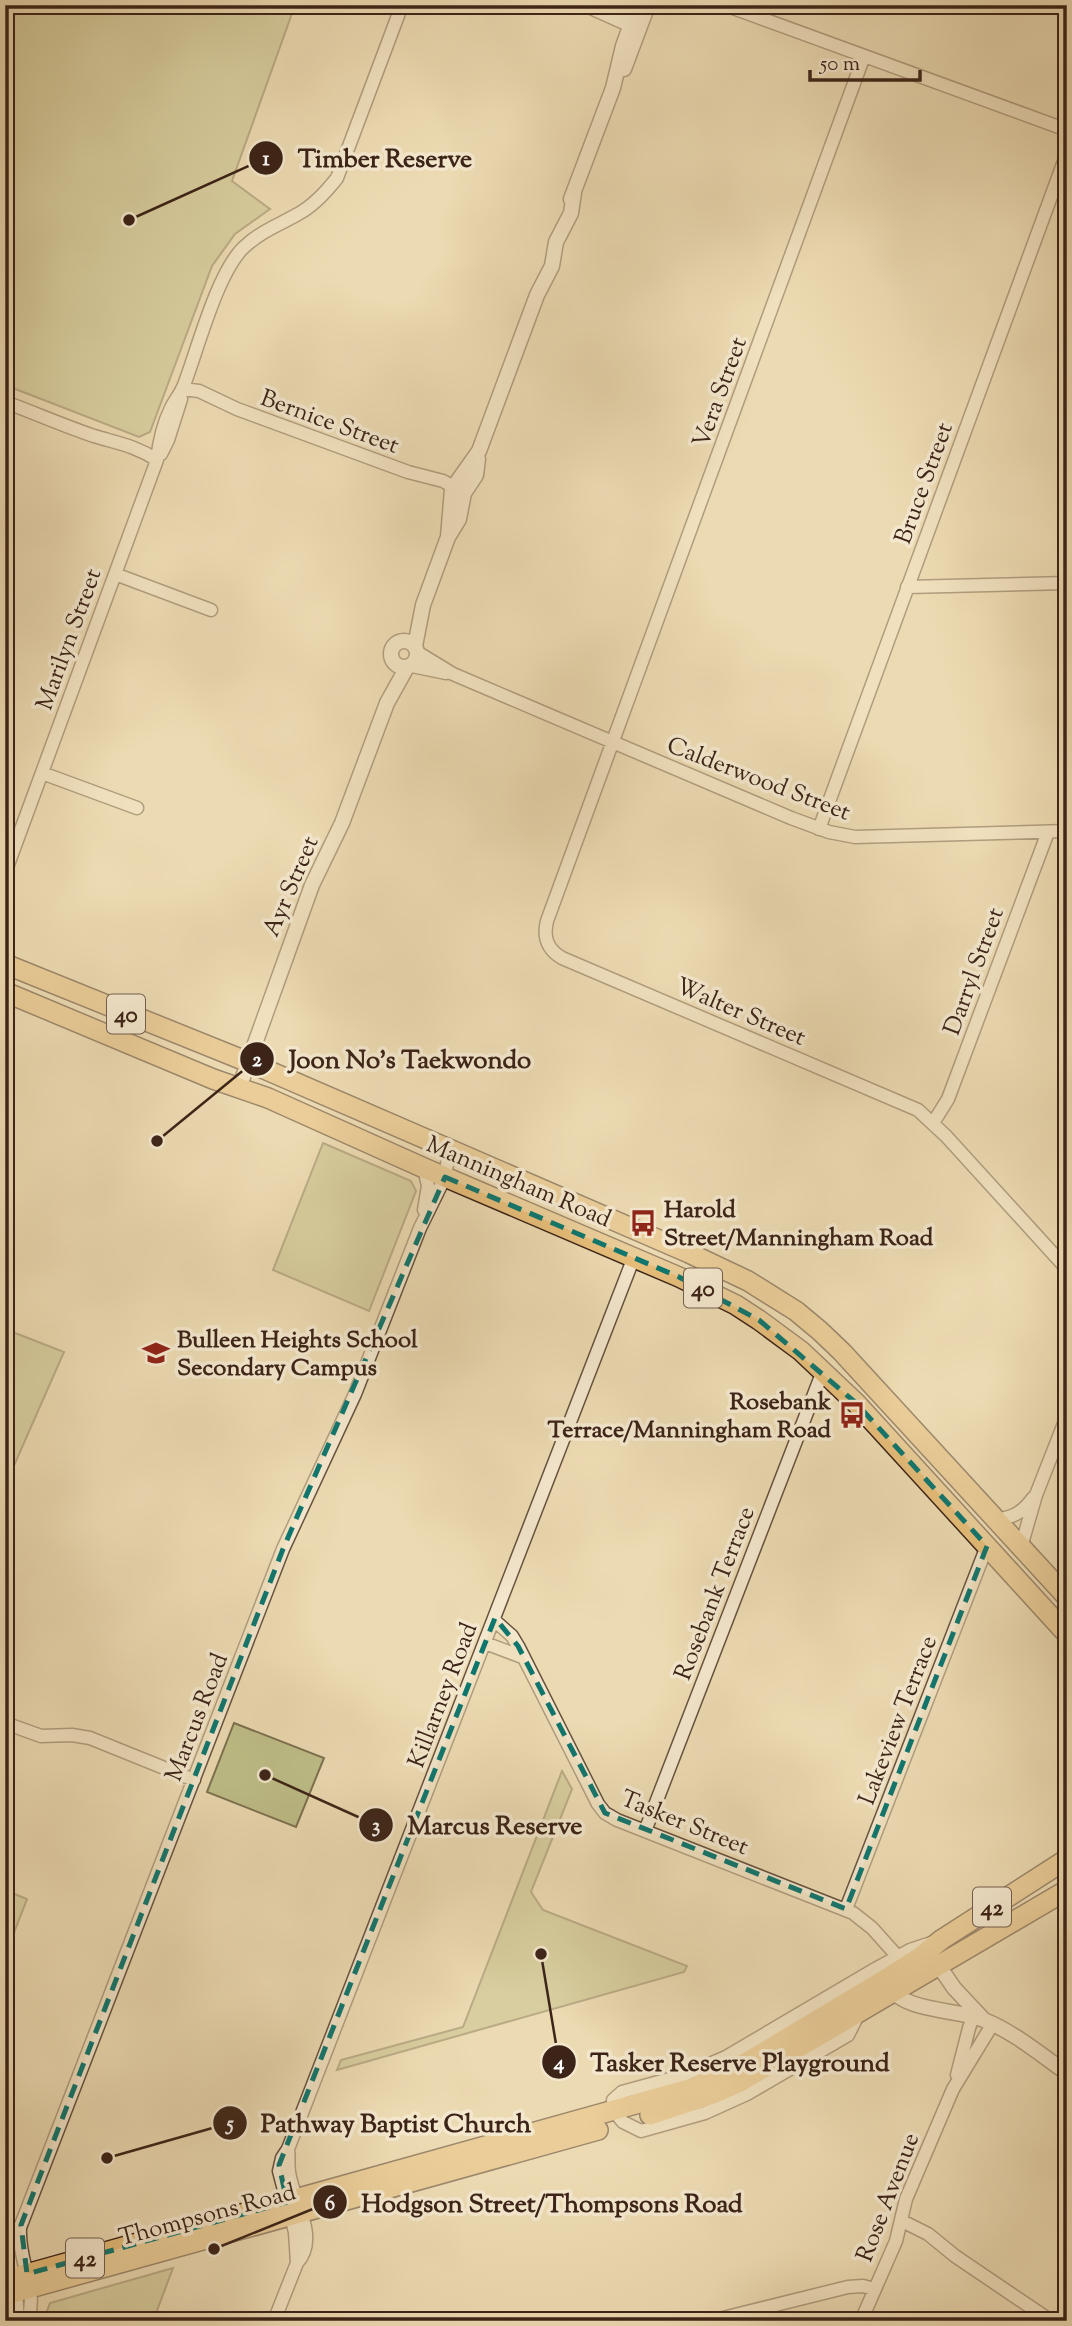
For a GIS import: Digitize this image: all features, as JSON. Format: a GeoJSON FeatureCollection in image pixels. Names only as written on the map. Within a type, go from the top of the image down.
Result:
{"type":"FeatureCollection","features":[{"type":"Feature","properties":{"kind":"main road","name":"Manningham Road"},"geometry":{"type":"LineString","coordinates":[[5,964],[248,1062],[722,1268],[775,1297],[796,1311],[842,1352],[1067,1597]]}},
{"type":"Feature","properties":{"kind":"main road","name":"Manningham Road"},"geometry":{"type":"LineString","coordinates":[[5,992],[268,1098],[709,1290],[736,1305],[781,1335],[823,1371],[1067,1634]]}},
{"type":"Feature","properties":{"kind":"main road","name":"Thompsons Road"},"geometry":{"type":"LineString","coordinates":[[16,2284],[618,2117],[684,2105],[740,2082],[859,2012],[941,1940],[1067,1860]]}},
{"type":"Feature","properties":{"kind":"main road","name":"Thompsons Road"},"geometry":{"type":"LineString","coordinates":[[618,2117],[732,2071],[889,1987],[939,1966],[1067,1890]]}},
{"type":"Feature","properties":{"kind":"street","name":"Marilyn Street"},"geometry":{"type":"LineString","coordinates":[[5,873],[156,460],[160,438],[171,407],[182,389],[218,292],[232,262],[241,250],[268,228],[299,214],[311,205],[337,178],[402,5]]}},
{"type":"Feature","properties":{"kind":"street"},"geometry":{"type":"LineString","coordinates":[[584,5],[636,18]]}},
{"type":"Feature","properties":{"kind":"street"},"geometry":{"type":"LineString","coordinates":[[601,5],[636,18]]}},
{"type":"Feature","properties":{"kind":"street","name":"Ayr Street"},"geometry":{"type":"LineString","coordinates":[[239,1088],[312,886],[342,823],[407,656],[448,537],[461,514],[456,490],[476,475],[479,451],[537,295],[547,238],[574,193],[636,18],[648,5]]}},
{"type":"Feature","properties":{"kind":"street"},"geometry":{"type":"LineString","coordinates":[[725,5],[1067,130]]}},
{"type":"Feature","properties":{"kind":"street","name":"Vera Street"},"geometry":{"type":"LineString","coordinates":[[613,742],[864,56]]}},
{"type":"Feature","properties":{"kind":"street","name":"Bruce Street"},"geometry":{"type":"LineString","coordinates":[[819,829],[1067,153]]}},
{"type":"Feature","properties":{"kind":"street","name":"Bernice Street"},"geometry":{"type":"LineString","coordinates":[[182,389],[205,402],[237,409],[408,472],[428,484],[456,490]]}},
{"type":"Feature","properties":{"kind":"street"},"geometry":{"type":"LineString","coordinates":[[5,402],[95,436],[124,443],[142,450],[156,460]]}},
{"type":"Feature","properties":{"kind":"street"},"geometry":{"type":"LineString","coordinates":[[115,574],[211,610]]}},
{"type":"Feature","properties":{"kind":"street"},"geometry":{"type":"LineString","coordinates":[[907,587],[1067,583]]}},
{"type":"Feature","properties":{"kind":"street","name":"Calderwood Street"},"geometry":{"type":"LineString","coordinates":[[407,656],[819,829],[855,837],[1067,831]]}},
{"type":"Feature","properties":{"kind":"street","name":"Walter Street"},"geometry":{"type":"LineString","coordinates":[[613,742],[547,920],[545,937],[550,948],[562,958],[909,1105],[933,1123],[1067,1269]]}},
{"type":"Feature","properties":{"kind":"street"},"geometry":{"type":"LineString","coordinates":[[42,773],[137,808]]}},
{"type":"Feature","properties":{"kind":"street","name":"Darryl Street"},"geometry":{"type":"LineString","coordinates":[[933,1123],[948,1099],[1048,832]]}},
{"type":"Feature","properties":{"kind":"street","name":"Marcus Road"},"geometry":{"type":"LineString","coordinates":[[16,2284],[21,2251],[21,2225],[286,1541],[345,1419],[420,1228],[446,1177],[449,1151]]}},
{"type":"Feature","properties":{"kind":"street","name":"Marcus Road"},"geometry":{"type":"LineString","coordinates":[[420,1228],[428,1195],[424,1168]]}},
{"type":"Feature","properties":{"kind":"street","name":"Killarney Road"},"geometry":{"type":"LineString","coordinates":[[274,2321],[307,2245],[307,2237],[279,2171],[282,2158],[288,2149],[634,1257]]}},
{"type":"Feature","properties":{"kind":"street","name":"Rosebank Terrace"},"geometry":{"type":"LineString","coordinates":[[645,1831],[823,1371]]}},
{"type":"Feature","properties":{"kind":"street"},"geometry":{"type":"LineString","coordinates":[[1021,1547],[1036,1494],[1067,1416]]}},
{"type":"Feature","properties":{"kind":"street"},"geometry":{"type":"LineString","coordinates":[[995,1520],[1016,1516],[1036,1494]]}},
{"type":"Feature","properties":{"kind":"street","name":"Lakeview Terrace"},"geometry":{"type":"LineString","coordinates":[[846,1909],[987,1546]]}},
{"type":"Feature","properties":{"kind":"street","name":"Tasker Street"},"geometry":{"type":"LineString","coordinates":[[494,1620],[512,1636],[602,1810],[610,1817],[846,1909],[862,1919],[898,1957]]}},
{"type":"Feature","properties":{"kind":"street"},"geometry":{"type":"LineString","coordinates":[[485,1643],[522,1657]]}},
{"type":"Feature","properties":{"kind":"street"},"geometry":{"type":"LineString","coordinates":[[5,1723],[41,1736],[72,1735],[90,1738],[194,1780]]}},
{"type":"Feature","properties":{"kind":"street","name":"Thompsons Road"},"geometry":{"type":"LineString","coordinates":[[618,2117],[613,2100],[622,2092],[684,2075],[726,2057],[898,1957],[941,1940]]}},
{"type":"Feature","properties":{"kind":"street"},"geometry":{"type":"LineString","coordinates":[[920,1957],[939,1966],[954,1988],[981,2018],[1024,2043],[1067,2073]]}},
{"type":"Feature","properties":{"kind":"street"},"geometry":{"type":"LineString","coordinates":[[889,1987],[906,2003],[981,2018]]}},
{"type":"Feature","properties":{"kind":"street","name":"Rose Avenue"},"geometry":{"type":"LineString","coordinates":[[861,2321],[896,2241],[906,2199],[981,2018]]}},
{"type":"Feature","properties":{"kind":"street","name":"Rose Avenue"},"geometry":{"type":"LineString","coordinates":[[953,2089],[981,2018]]}},
{"type":"Feature","properties":{"kind":"street"},"geometry":{"type":"LineString","coordinates":[[902,2221],[928,2234],[955,2256],[1051,2321]]}},
{"type":"Feature","properties":{"kind":"street"},"geometry":{"type":"LineString","coordinates":[[16,2284],[18,2321]]}},
{"type":"Feature","properties":{"kind":"street"},"geometry":{"type":"LineString","coordinates":[[16,2284],[28,2321]]}},
{"type":"Feature","properties":{"kind":"street"},"geometry":{"type":"LineString","coordinates":[[711,2321],[848,2287],[863,2286],[874,2289]]}},
{"type":"Feature","properties":{"kind":"highlighted area"},"geometry":{"type":"Polygon","coordinates":[[[445,1177],[679,1277],[759,1320],[856,1403],[987,1546],[846,1909],[605,1813],[518,1646],[495,1618],[279,2165],[287,2202],[27,2274],[21,2225],[283,1549],[445,1177]]]}},
{"type":"Feature","properties":{"kind":"green space"},"geometry":{"type":"Polygon","coordinates":[[[5,5],[295,5],[232,181],[270,209],[235,234],[212,266],[150,432],[139,437],[5,385],[5,5]]]}},
{"type":"Feature","properties":{"kind":"green space"},"geometry":{"type":"Polygon","coordinates":[[[323,1143],[411,1181],[416,1191],[369,1311],[273,1270],[323,1143]]]}},
{"type":"Feature","properties":{"kind":"green space"},"geometry":{"type":"Polygon","coordinates":[[[5,1329],[64,1352],[5,1486],[5,1329]]]}},
{"type":"Feature","properties":{"kind":"green space"},"geometry":{"type":"Polygon","coordinates":[[[234,1723],[324,1758],[296,1827],[207,1792],[234,1723]]]}},
{"type":"Feature","properties":{"kind":"green space"},"geometry":{"type":"Polygon","coordinates":[[[562,1771],[572,1789],[531,1892],[543,1910],[687,1966],[684,1972],[337,2070],[341,2060],[463,2027],[562,1771]]]}},
{"type":"Feature","properties":{"kind":"green space"},"geometry":{"type":"Polygon","coordinates":[[[5,1890],[27,1899],[5,1956],[5,1890]]]}},
{"type":"Feature","properties":{"kind":"green space"},"geometry":{"type":"Polygon","coordinates":[[[173,2268],[153,2321],[43,2321],[50,2303],[173,2268]]]}},
{"type":"Feature","properties":{"kind":"place","name":"Timber Reserve"},"geometry":{"type":"Point","coordinates":[129,220]}},
{"type":"Feature","properties":{"kind":"place","name":"Joon No's Taekwondo"},"geometry":{"type":"Point","coordinates":[157,1141]}},
{"type":"Feature","properties":{"kind":"place","name":"Harold Street/Manningham Road"},"geometry":{"type":"Point","coordinates":[643,1223]}},
{"type":"Feature","properties":{"kind":"place","name":"Bulleen Heights School Secondary Campus"},"geometry":{"type":"Point","coordinates":[156,1353]}},
{"type":"Feature","properties":{"kind":"place","name":"Rosebank Terrace/Manningham Road"},"geometry":{"type":"Point","coordinates":[852,1415]}},
{"type":"Feature","properties":{"kind":"place","name":"Marcus Reserve"},"geometry":{"type":"Point","coordinates":[265,1775]}},
{"type":"Feature","properties":{"kind":"place","name":"Tasker Reserve Playground"},"geometry":{"type":"Point","coordinates":[541,1954]}},
{"type":"Feature","properties":{"kind":"place","name":"Pathway Baptist Church"},"geometry":{"type":"Point","coordinates":[107,2158]}},
{"type":"Feature","properties":{"kind":"place","name":"Hodgson Street/Thompsons Road"},"geometry":{"type":"Point","coordinates":[214,2249]}}]}
